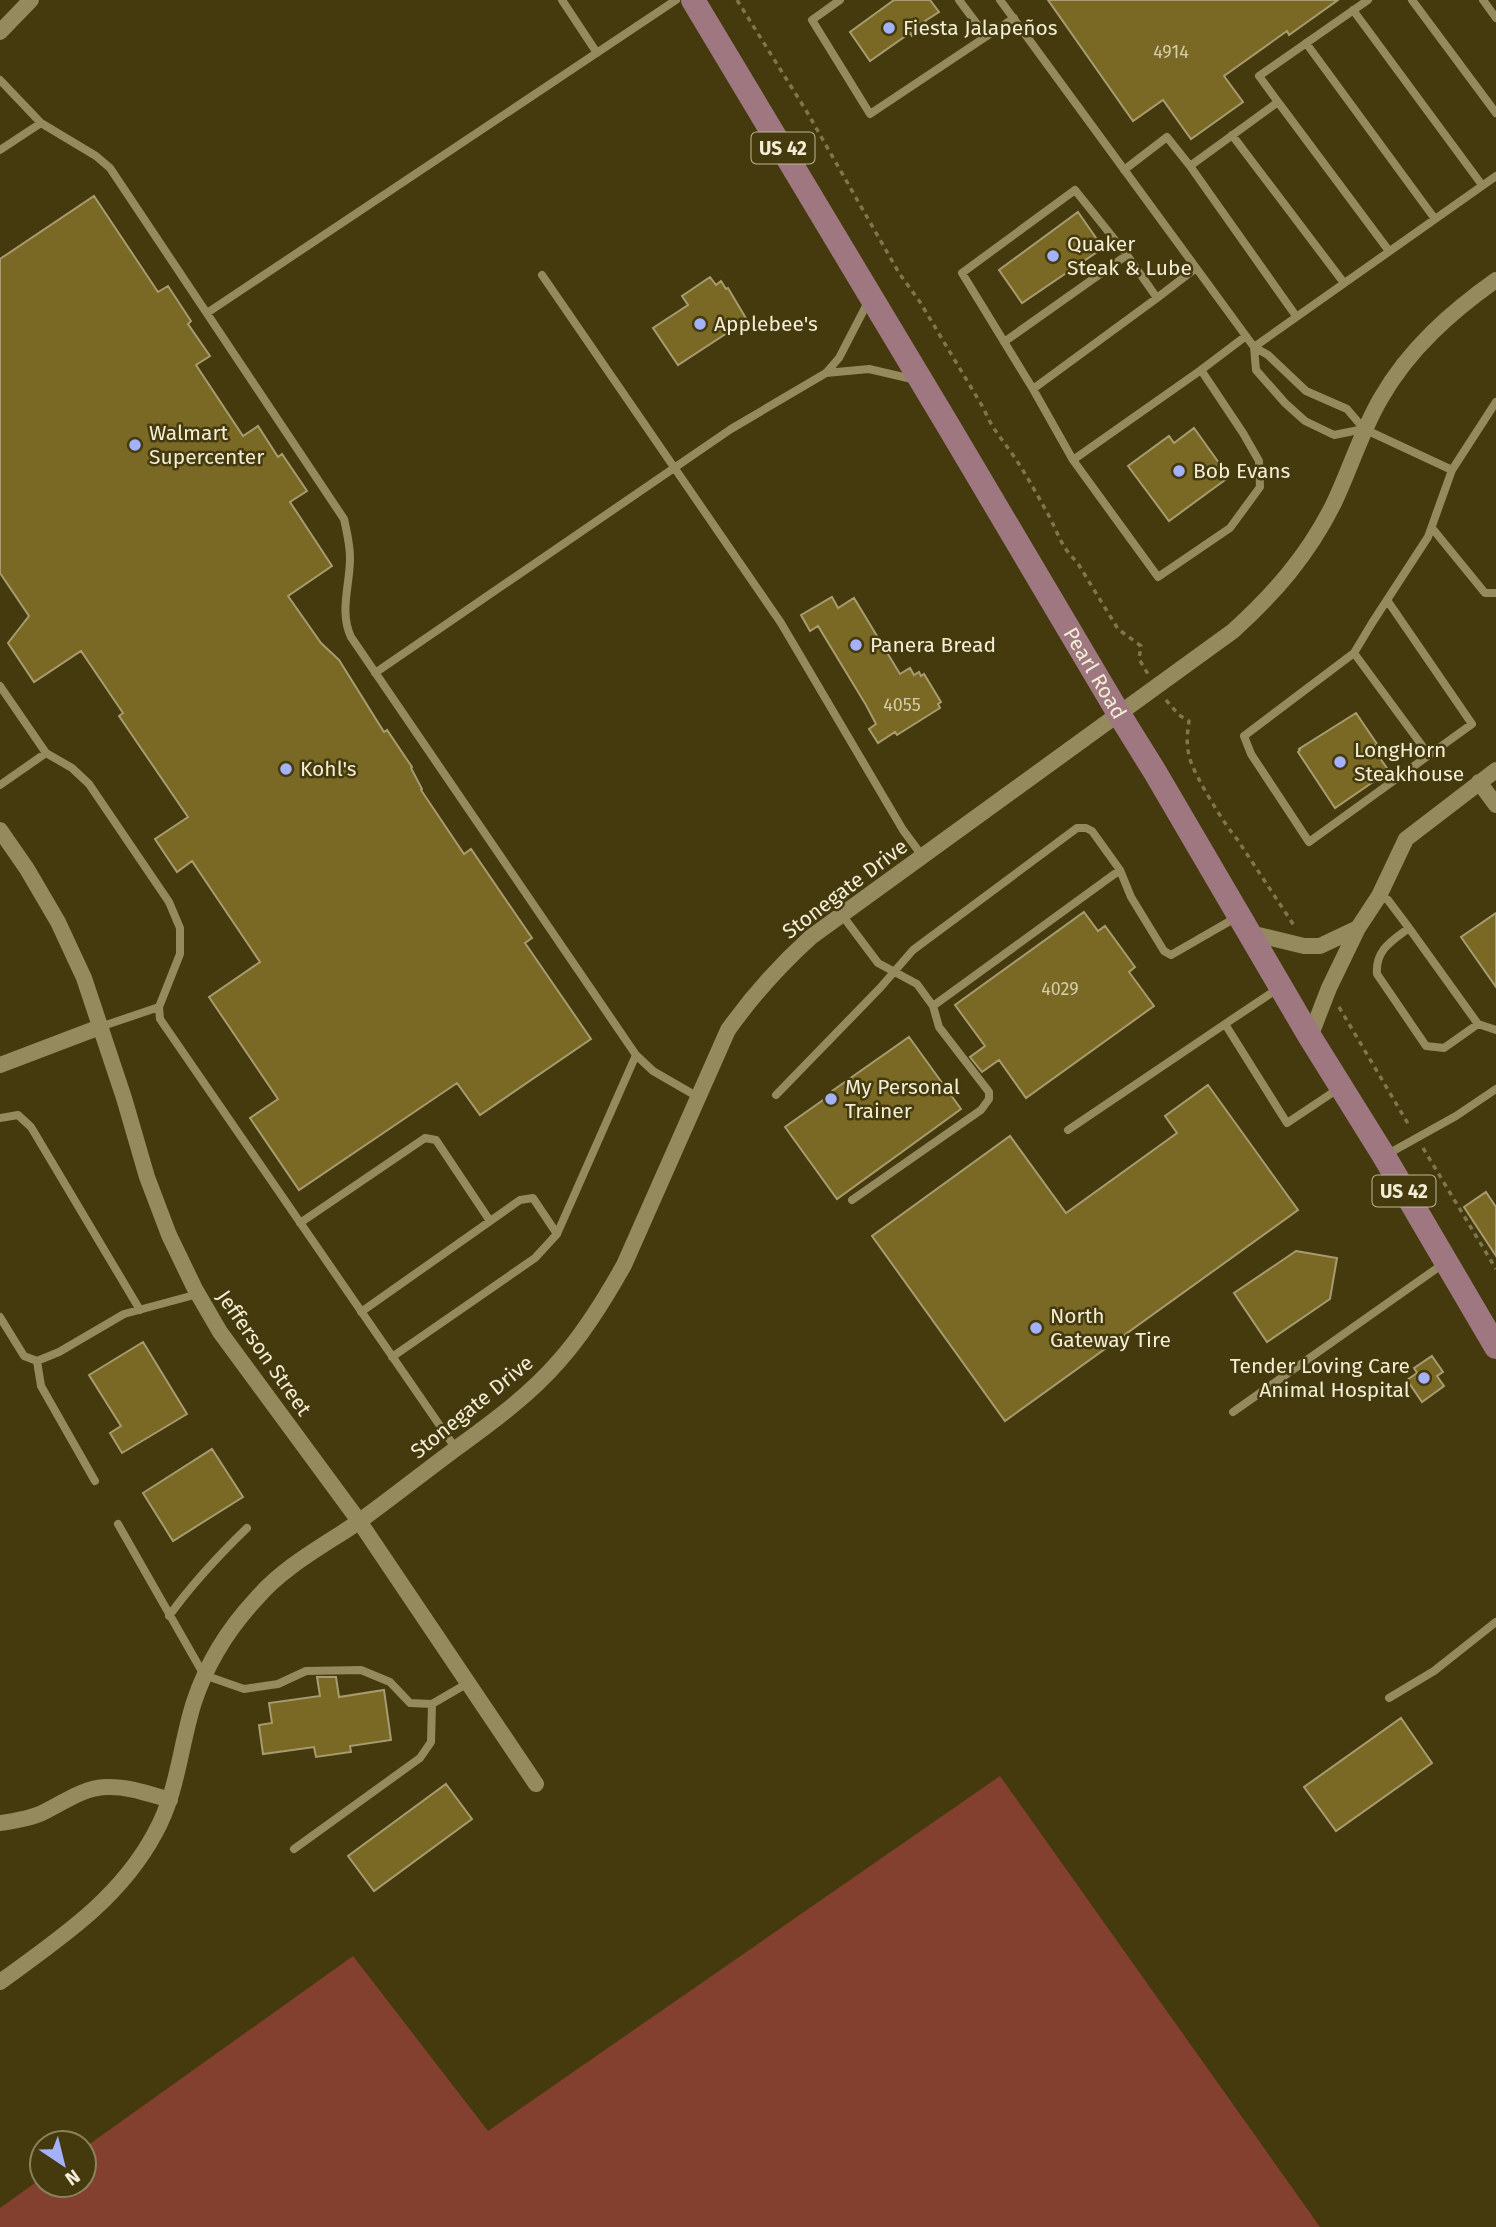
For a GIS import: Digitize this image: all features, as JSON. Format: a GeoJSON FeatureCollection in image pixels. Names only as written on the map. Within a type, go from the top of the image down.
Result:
{"type":"FeatureCollection","features":[{"type":"Feature","properties":{"kind":"main road","name":"Pearl Road"},"geometry":{"type":"LineString","coordinates":[[693,0],[1156,772],[1310,1037],[1446,1262],[1485,1320],[1496,1347]]}},
{"type":"Feature","properties":{"kind":"street"},"geometry":{"type":"LineString","coordinates":[[0,32],[31,0]]}},
{"type":"Feature","properties":{"kind":"street","name":"Stonegate Drive"},"geometry":{"type":"LineString","coordinates":[[0,1982],[80,1924],[135,1865],[170,1800],[193,1704],[204,1675],[219,1647],[258,1596],[280,1576],[359,1521],[528,1393],[559,1362],[586,1328],[624,1265],[729,1030],[753,996],[780,965],[811,937],[1233,631],[1262,604],[1287,577],[1312,542],[1333,505],[1364,429],[1381,396],[1402,366],[1453,312],[1496,280]]}},
{"type":"Feature","properties":{"kind":"street"},"geometry":{"type":"LineString","coordinates":[[1310,1037],[1329,988],[1358,928],[1379,895],[1406,839],[1496,770]]}},
{"type":"Feature","properties":{"kind":"street"},"geometry":{"type":"LineString","coordinates":[[1479,782],[1496,805]]}},
{"type":"Feature","properties":{"kind":"street","name":"Jefferson Street"},"geometry":{"type":"LineString","coordinates":[[0,830],[58,922],[83,978],[147,1177],[169,1235],[198,1294],[220,1332],[359,1521],[536,1784]]}},
{"type":"Feature","properties":{"kind":"street"},"geometry":{"type":"LineString","coordinates":[[1245,924],[1304,946],[1320,946],[1358,928]]}},
{"type":"Feature","properties":{"kind":"street"},"geometry":{"type":"LineString","coordinates":[[0,1065],[100,1027]]}},
{"type":"Feature","properties":{"kind":"street"},"geometry":{"type":"LineString","coordinates":[[0,1823],[41,1814],[85,1791],[106,1787],[129,1788],[170,1800]]}},
{"type":"Feature","properties":{"kind":"lane"},"geometry":{"type":"LineString","coordinates":[[562,0],[597,53]]}},
{"type":"Feature","properties":{"kind":"lane"},"geometry":{"type":"LineString","coordinates":[[207,313],[676,0]]}},
{"type":"Feature","properties":{"kind":"lane"},"geometry":{"type":"LineString","coordinates":[[840,0],[812,20],[870,114],[1014,19]]}},
{"type":"Feature","properties":{"kind":"lane"},"geometry":{"type":"LineString","coordinates":[[959,0],[986,37]]}},
{"type":"Feature","properties":{"kind":"lane"},"geometry":{"type":"LineString","coordinates":[[1000,0],[1254,347],[1268,355],[1306,391],[1347,409],[1364,429],[1452,470]]}},
{"type":"Feature","properties":{"kind":"lane"},"geometry":{"type":"LineString","coordinates":[[1368,0],[1259,76],[1389,251]]}},
{"type":"Feature","properties":{"kind":"lane"},"geometry":{"type":"LineString","coordinates":[[1412,0],[1496,113]]}},
{"type":"Feature","properties":{"kind":"lane"},"geometry":{"type":"LineString","coordinates":[[1483,0],[1496,18]]}},
{"type":"Feature","properties":{"kind":"lane"},"geometry":{"type":"LineString","coordinates":[[1353,10],[1482,186]]}},
{"type":"Feature","properties":{"kind":"lane"},"geometry":{"type":"LineString","coordinates":[[1306,43],[1435,219]]}},
{"type":"Feature","properties":{"kind":"lane"},"geometry":{"type":"LineString","coordinates":[[0,80],[41,123],[96,156],[110,168],[344,519],[350,558],[344,606],[346,625],[376,673],[636,1055],[653,1071],[698,1097]]}},
{"type":"Feature","properties":{"kind":"lane"},"geometry":{"type":"LineString","coordinates":[[1190,166],[1278,102]]}},
{"type":"Feature","properties":{"kind":"lane"},"geometry":{"type":"LineString","coordinates":[[0,150],[41,123]]}},
{"type":"Feature","properties":{"kind":"lane"},"geometry":{"type":"LineString","coordinates":[[1232,135],[1344,283]]}},
{"type":"Feature","properties":{"kind":"lane"},"geometry":{"type":"LineString","coordinates":[[1124,170],[1167,137],[1296,316]]}},
{"type":"Feature","properties":{"kind":"lane"},"geometry":{"type":"LineString","coordinates":[[1254,347],[1496,176]]}},
{"type":"Feature","properties":{"kind":"lane"},"geometry":{"type":"LineString","coordinates":[[1157,298],[1127,255],[1075,190],[962,273],[1073,460],[1158,577],[1230,528],[1260,487],[1259,461],[1201,370]]}},
{"type":"Feature","properties":{"kind":"lane"},"geometry":{"type":"LineString","coordinates":[[1004,342],[1127,255]]}},
{"type":"Feature","properties":{"kind":"lane"},"geometry":{"type":"LineString","coordinates":[[1033,389],[1196,268]]}},
{"type":"Feature","properties":{"kind":"lane"},"geometry":{"type":"LineString","coordinates":[[542,275],[781,622],[904,830],[923,856]]}},
{"type":"Feature","properties":{"kind":"lane"},"geometry":{"type":"LineString","coordinates":[[376,673],[731,429],[826,373],[839,358],[871,296]]}},
{"type":"Feature","properties":{"kind":"lane"},"geometry":{"type":"LineString","coordinates":[[1073,460],[1246,336]]}},
{"type":"Feature","properties":{"kind":"lane"},"geometry":{"type":"LineString","coordinates":[[1254,347],[1256,370],[1305,421],[1334,435],[1364,429]]}},
{"type":"Feature","properties":{"kind":"lane"},"geometry":{"type":"LineString","coordinates":[[826,373],[869,369],[922,381]]}},
{"type":"Feature","properties":{"kind":"lane"},"geometry":{"type":"LineString","coordinates":[[1387,600],[1472,724],[1309,842],[1251,754],[1244,736],[1354,653],[1387,600],[1428,537],[1452,470],[1496,402]]}},
{"type":"Feature","properties":{"kind":"lane"},"geometry":{"type":"LineString","coordinates":[[1432,528],[1485,593],[1496,593]]}},
{"type":"Feature","properties":{"kind":"lane"},"geometry":{"type":"LineString","coordinates":[[1354,653],[1429,755]]}},
{"type":"Feature","properties":{"kind":"lane"},"geometry":{"type":"LineString","coordinates":[[0,686],[46,753],[72,768],[89,784],[169,902],[180,928],[180,954],[159,1007],[160,1019],[456,1449]]}},
{"type":"Feature","properties":{"kind":"lane"},"geometry":{"type":"LineString","coordinates":[[0,785],[46,753]]}},
{"type":"Feature","properties":{"kind":"lane"},"geometry":{"type":"LineString","coordinates":[[776,1094],[913,950],[1077,828],[1092,831],[1120,870],[1131,897],[1164,951],[1171,955],[1245,924]]}},
{"type":"Feature","properties":{"kind":"lane"},"geometry":{"type":"LineString","coordinates":[[933,1006],[1120,870]]}},
{"type":"Feature","properties":{"kind":"lane"},"geometry":{"type":"LineString","coordinates":[[1379,895],[1388,900],[1478,1024],[1496,1030]]}},
{"type":"Feature","properties":{"kind":"lane"},"geometry":{"type":"LineString","coordinates":[[842,915],[878,963],[917,984],[933,1006],[939,1027],[989,1092],[989,1099],[981,1110],[852,1200]]}},
{"type":"Feature","properties":{"kind":"lane"},"geometry":{"type":"LineString","coordinates":[[1409,928],[1386,945],[1376,964],[1377,974],[1426,1046],[1444,1048],[1478,1024]]}},
{"type":"Feature","properties":{"kind":"lane"},"geometry":{"type":"LineString","coordinates":[[1068,1130],[1281,987]]}},
{"type":"Feature","properties":{"kind":"lane"},"geometry":{"type":"LineString","coordinates":[[100,1027],[159,1007]]}},
{"type":"Feature","properties":{"kind":"lane"},"geometry":{"type":"LineString","coordinates":[[1225,1024],[1287,1123],[1340,1087]]}},
{"type":"Feature","properties":{"kind":"lane"},"geometry":{"type":"LineString","coordinates":[[393,1357],[535,1258],[557,1234],[636,1055]]}},
{"type":"Feature","properties":{"kind":"lane"},"geometry":{"type":"LineString","coordinates":[[1384,1156],[1456,1116],[1496,1089]]}},
{"type":"Feature","properties":{"kind":"lane"},"geometry":{"type":"LineString","coordinates":[[0,1118],[18,1115],[31,1127],[140,1310]]}},
{"type":"Feature","properties":{"kind":"lane"},"geometry":{"type":"LineString","coordinates":[[300,1223],[425,1138],[436,1140],[490,1221]]}},
{"type":"Feature","properties":{"kind":"lane"},"geometry":{"type":"LineString","coordinates":[[361,1312],[520,1200],[533,1198],[557,1234]]}},
{"type":"Feature","properties":{"kind":"lane"},"geometry":{"type":"LineString","coordinates":[[1233,1412],[1446,1262]]}},
{"type":"Feature","properties":{"kind":"lane"},"geometry":{"type":"LineString","coordinates":[[0,1317],[23,1356],[37,1361],[59,1352],[124,1314],[198,1294]]}},
{"type":"Feature","properties":{"kind":"lane"},"geometry":{"type":"LineString","coordinates":[[37,1361],[41,1386],[96,1481]]}},
{"type":"Feature","properties":{"kind":"lane"},"geometry":{"type":"LineString","coordinates":[[118,1524],[204,1675],[244,1689],[278,1684],[306,1671],[361,1670],[390,1682],[410,1703],[432,1704],[468,1683]]}},
{"type":"Feature","properties":{"kind":"lane"},"geometry":{"type":"LineString","coordinates":[[169,1616],[190,1587],[247,1528]]}},
{"type":"Feature","properties":{"kind":"lane"},"geometry":{"type":"LineString","coordinates":[[1389,1698],[1434,1671],[1496,1622]]}},
{"type":"Feature","properties":{"kind":"lane"},"geometry":{"type":"LineString","coordinates":[[295,1849],[420,1758],[431,1742],[432,1704]]}},
{"type":"Feature","properties":{"kind":"path"},"geometry":{"type":"LineString","coordinates":[[737,0],[807,112],[899,274],[920,302],[970,386],[991,427],[1019,466],[1051,519],[1055,533],[1068,554],[1077,562],[1118,629],[1141,646],[1139,659],[1156,687],[1179,715],[1189,721],[1186,738],[1190,760],[1227,829],[1237,839],[1297,929],[1304,946]]}},
{"type":"Feature","properties":{"kind":"path"},"geometry":{"type":"LineString","coordinates":[[1329,988],[1496,1269]]}},
{"type":"Feature","properties":{"kind":"shaded area"},"geometry":{"type":"Polygon","coordinates":[[[1000,1776],[1320,2227],[0,2227],[0,2208],[28,2188],[28,2199],[98,2199],[98,2138],[353,1956],[488,2131],[1000,1776]]]}},
{"type":"Feature","properties":{"kind":"building","name":"Fiesta Jalapeños"},"geometry":{"type":"Polygon","coordinates":[[[894,0],[930,0],[939,12],[925,21],[928,25],[912,36],[910,33],[870,61],[850,32],[894,0]]]}},
{"type":"Feature","properties":{"kind":"building"},"geometry":{"type":"Polygon","coordinates":[[[1048,0],[1338,0],[1289,35],[1287,31],[1224,76],[1243,102],[1191,139],[1163,100],[1133,121],[1048,0]]]}},
{"type":"Feature","properties":{"kind":"building"},"geometry":{"type":"Polygon","coordinates":[[[94,196],[158,292],[168,286],[191,321],[188,324],[210,356],[196,365],[243,436],[258,426],[278,457],[282,454],[307,491],[290,502],[332,566],[288,596],[321,643],[339,660],[384,732],[387,730],[412,767],[421,790],[464,854],[471,849],[532,938],[525,943],[591,1039],[480,1115],[457,1083],[299,1190],[250,1118],[278,1099],[209,997],[260,962],[192,861],[177,872],[155,839],[188,817],[119,716],[123,713],[81,651],[34,682],[8,643],[29,616],[0,573],[0,259],[94,196]]]}},
{"type":"Feature","properties":{"kind":"building","name":"Quaker Steak & Lube"},"geometry":{"type":"Polygon","coordinates":[[[1078,212],[1103,248],[1022,303],[999,270],[1078,212]]]}},
{"type":"Feature","properties":{"kind":"building","name":"Applebee's"},"geometry":{"type":"Polygon","coordinates":[[[710,277],[716,285],[721,281],[726,289],[728,288],[747,320],[678,365],[653,328],[688,305],[682,296],[710,277]]]}},
{"type":"Feature","properties":{"kind":"building","name":"Bob Evans"},"geometry":{"type":"Polygon","coordinates":[[[1194,428],[1229,477],[1169,521],[1128,466],[1169,436],[1174,443],[1194,428]]]}},
{"type":"Feature","properties":{"kind":"building"},"geometry":{"type":"Polygon","coordinates":[[[832,597],[838,608],[854,598],[900,674],[910,668],[914,675],[919,672],[921,676],[924,674],[941,702],[938,704],[940,708],[897,735],[895,732],[878,743],[869,729],[876,724],[866,705],[818,626],[810,631],[801,615],[832,597]]]}},
{"type":"Feature","properties":{"kind":"building","name":"LongHorn Steakhouse"},"geometry":{"type":"Polygon","coordinates":[[[1356,713],[1377,744],[1372,747],[1389,771],[1335,808],[1298,752],[1356,713]]]}},
{"type":"Feature","properties":{"kind":"building"},"geometry":{"type":"Polygon","coordinates":[[[1084,912],[1098,931],[1105,926],[1135,967],[1129,972],[1154,1006],[1026,1098],[999,1060],[982,1072],[970,1057],[985,1046],[955,1005],[1084,912]]]}},
{"type":"Feature","properties":{"kind":"building"},"geometry":{"type":"Polygon","coordinates":[[[1496,913],[1496,987],[1461,937],[1496,913]]]}},
{"type":"Feature","properties":{"kind":"building"},"geometry":{"type":"Polygon","coordinates":[[[909,1037],[961,1109],[837,1199],[785,1127],[909,1037]]]}},
{"type":"Feature","properties":{"kind":"building","name":"North Gateway Tire"},"geometry":{"type":"Polygon","coordinates":[[[1208,1085],[1298,1210],[1005,1421],[872,1236],[1010,1136],[1066,1213],[1177,1133],[1165,1116],[1208,1085]]]}},
{"type":"Feature","properties":{"kind":"building"},"geometry":{"type":"Polygon","coordinates":[[[1486,1192],[1496,1207],[1496,1256],[1464,1207],[1486,1192]]]}},
{"type":"Feature","properties":{"kind":"building"},"geometry":{"type":"Polygon","coordinates":[[[1296,1251],[1337,1258],[1330,1299],[1267,1342],[1234,1293],[1296,1251]]]}},
{"type":"Feature","properties":{"kind":"building"},"geometry":{"type":"Polygon","coordinates":[[[143,1342],[187,1414],[122,1453],[110,1433],[121,1426],[89,1375],[143,1342]]]}},
{"type":"Feature","properties":{"kind":"building","name":"Tender Loving Care Animal Hospital"},"geometry":{"type":"Polygon","coordinates":[[[1432,1356],[1443,1372],[1437,1376],[1444,1386],[1422,1402],[1407,1380],[1417,1373],[1414,1368],[1432,1356]]]}},
{"type":"Feature","properties":{"kind":"building"},"geometry":{"type":"Polygon","coordinates":[[[212,1449],[243,1497],[173,1541],[143,1493],[212,1449]]]}},
{"type":"Feature","properties":{"kind":"building"},"geometry":{"type":"Polygon","coordinates":[[[317,1677],[336,1677],[339,1697],[384,1690],[391,1740],[350,1746],[351,1752],[316,1757],[314,1747],[263,1754],[259,1725],[272,1723],[269,1703],[320,1696],[317,1677]]]}},
{"type":"Feature","properties":{"kind":"building"},"geometry":{"type":"Polygon","coordinates":[[[1401,1718],[1432,1763],[1336,1831],[1304,1787],[1401,1718]]]}},
{"type":"Feature","properties":{"kind":"building"},"geometry":{"type":"Polygon","coordinates":[[[446,1784],[472,1819],[374,1891],[348,1856],[446,1784]]]}},
{"type":"Feature","properties":{"kind":"place","name":"Fiesta Jalapeños"},"geometry":{"type":"Point","coordinates":[889,28]}},
{"type":"Feature","properties":{"kind":"place","name":"Quaker Steak & Lube"},"geometry":{"type":"Point","coordinates":[1053,256]}},
{"type":"Feature","properties":{"kind":"place","name":"Applebee's"},"geometry":{"type":"Point","coordinates":[700,324]}},
{"type":"Feature","properties":{"kind":"place","name":"Walmart Supercenter"},"geometry":{"type":"Point","coordinates":[135,445]}},
{"type":"Feature","properties":{"kind":"place","name":"Bob Evans"},"geometry":{"type":"Point","coordinates":[1179,471]}},
{"type":"Feature","properties":{"kind":"place","name":"Panera Bread"},"geometry":{"type":"Point","coordinates":[856,645]}},
{"type":"Feature","properties":{"kind":"place","name":"LongHorn Steakhouse"},"geometry":{"type":"Point","coordinates":[1340,762]}},
{"type":"Feature","properties":{"kind":"place","name":"Kohl's"},"geometry":{"type":"Point","coordinates":[286,769]}},
{"type":"Feature","properties":{"kind":"place","name":"My Personal Trainer"},"geometry":{"type":"Point","coordinates":[831,1099]}},
{"type":"Feature","properties":{"kind":"place","name":"North Gateway Tire"},"geometry":{"type":"Point","coordinates":[1036,1328]}},
{"type":"Feature","properties":{"kind":"place","name":"Tender Loving Care Animal Hospital"},"geometry":{"type":"Point","coordinates":[1424,1378]}}]}
